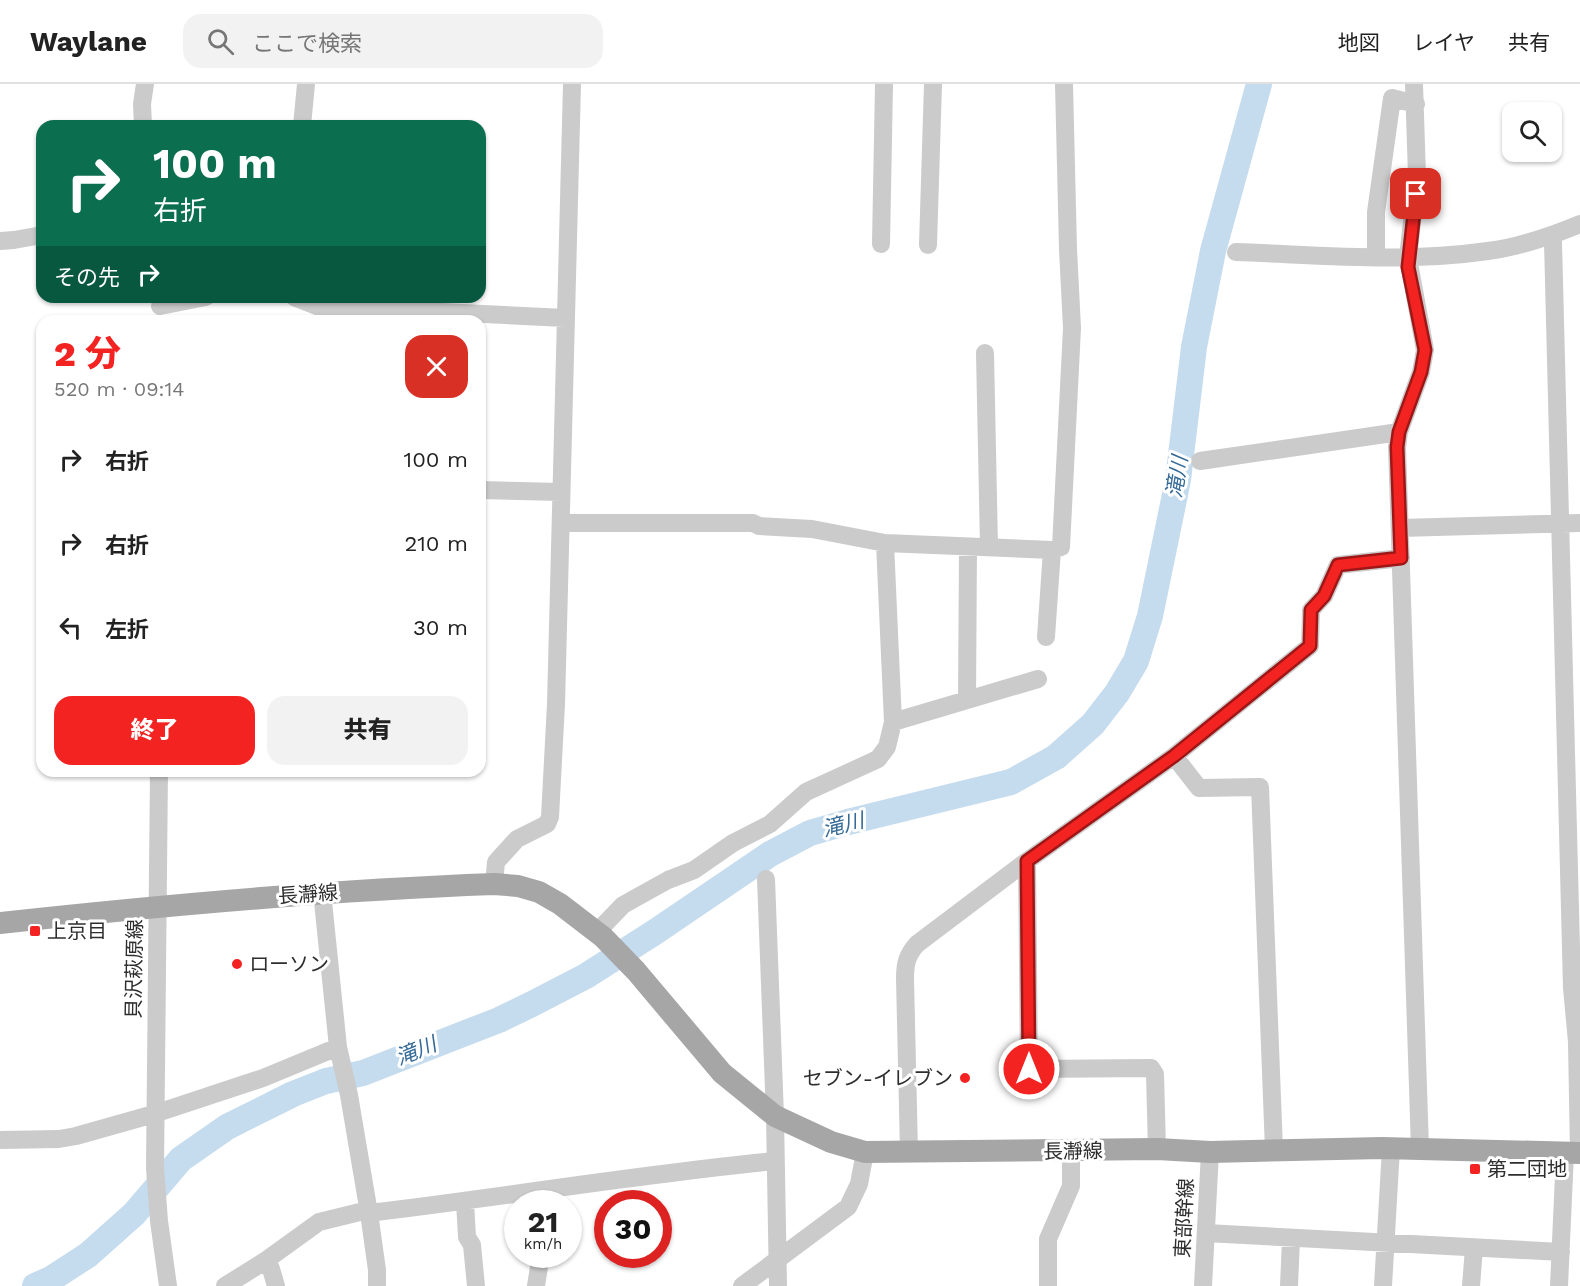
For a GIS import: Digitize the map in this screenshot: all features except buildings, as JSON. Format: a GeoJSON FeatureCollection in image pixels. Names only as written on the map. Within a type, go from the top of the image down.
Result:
{"type":"FeatureCollection","features":[{"type":"Feature","properties":{"kind":"main road","name":"長瀞線"},"geometry":{"type":"LineString","coordinates":[[0,923],[322,892],[494,884],[518,886],[539,892],[560,904],[599,935],[636,971],[722,1073],[775,1116],[831,1142],[864,1152],[1157,1149],[1210,1152],[1391,1148],[1575,1153]]}},
{"type":"Feature","properties":{"kind":"street"},"geometry":{"type":"LineString","coordinates":[[143,120],[145,84]]}},
{"type":"Feature","properties":{"kind":"street"},"geometry":{"type":"LineString","coordinates":[[303,120],[306,84]]}},
{"type":"Feature","properties":{"kind":"street"},"geometry":{"type":"LineString","coordinates":[[494,884],[496,862],[517,839],[547,824],[550,817],[556,704],[572,84]]}},
{"type":"Feature","properties":{"kind":"street"},"geometry":{"type":"LineString","coordinates":[[881,244],[884,84]]}},
{"type":"Feature","properties":{"kind":"street"},"geometry":{"type":"LineString","coordinates":[[928,245],[933,84]]}},
{"type":"Feature","properties":{"kind":"street"},"geometry":{"type":"LineString","coordinates":[[561,523],[753,523],[759,526],[812,529],[885,543],[1052,550],[1061,547],[1072,328],[1064,84]]}},
{"type":"Feature","properties":{"kind":"street"},"geometry":{"type":"LineString","coordinates":[[1414,84],[1416,194],[1408,258],[1425,350],[1421,372],[1399,432],[1397,447],[1420,1149]]}},
{"type":"Feature","properties":{"kind":"street"},"geometry":{"type":"LineString","coordinates":[[1376,257],[1376,212],[1392,98],[1416,104]]}},
{"type":"Feature","properties":{"kind":"street"},"geometry":{"type":"LineString","coordinates":[[1236,252],[1408,258],[1490,251],[1551,236],[1580,224]]}},
{"type":"Feature","properties":{"kind":"street"},"geometry":{"type":"LineString","coordinates":[[1551,236],[1553,242],[1559,523],[1574,826],[1572,988],[1577,1042],[1575,1153],[1561,1252],[1559,1286]]}},
{"type":"Feature","properties":{"kind":"street"},"geometry":{"type":"LineString","coordinates":[[0,241],[36,237]]}},
{"type":"Feature","properties":{"kind":"street"},"geometry":{"type":"LineString","coordinates":[[160,308],[181,303]]}},
{"type":"Feature","properties":{"kind":"street"},"geometry":{"type":"LineString","coordinates":[[309,303],[317,306],[565,318]]}},
{"type":"Feature","properties":{"kind":"street"},"geometry":{"type":"LineString","coordinates":[[985,353],[988,546]]}},
{"type":"Feature","properties":{"kind":"street"},"geometry":{"type":"LineString","coordinates":[[1200,461],[1399,432]]}},
{"type":"Feature","properties":{"kind":"street"},"geometry":{"type":"LineString","coordinates":[[486,490],[561,492]]}},
{"type":"Feature","properties":{"kind":"street"},"geometry":{"type":"LineString","coordinates":[[1400,528],[1580,523]]}},
{"type":"Feature","properties":{"kind":"street"},"geometry":{"type":"LineString","coordinates":[[599,935],[623,905],[668,880],[694,870],[733,843],[770,824],[807,792],[878,759],[887,747],[893,722],[885,543]]}},
{"type":"Feature","properties":{"kind":"street"},"geometry":{"type":"LineString","coordinates":[[967,700],[968,547]]}},
{"type":"Feature","properties":{"kind":"street"},"geometry":{"type":"LineString","coordinates":[[1046,637],[1052,550]]}},
{"type":"Feature","properties":{"kind":"street"},"geometry":{"type":"LineString","coordinates":[[909,1152],[904,978],[907,959],[917,944],[1027,861],[1174,756],[1310,646],[1311,610],[1324,596],[1338,565],[1401,558]]}},
{"type":"Feature","properties":{"kind":"street"},"geometry":{"type":"LineString","coordinates":[[893,722],[1038,679]]}},
{"type":"Feature","properties":{"kind":"street"},"geometry":{"type":"LineString","coordinates":[[1174,756],[1199,788],[1260,787],[1274,1150]]}},
{"type":"Feature","properties":{"kind":"street","name":"貝沢萩原線"},"geometry":{"type":"LineString","coordinates":[[159,777],[154,1114],[159,1221],[168,1286]]}},
{"type":"Feature","properties":{"kind":"street"},"geometry":{"type":"LineString","coordinates":[[1027,861],[1029,1069],[1151,1068],[1155,1074],[1157,1149]]}},
{"type":"Feature","properties":{"kind":"street"},"geometry":{"type":"LineString","coordinates":[[766,879],[775,1116],[778,1286]]}},
{"type":"Feature","properties":{"kind":"street"},"geometry":{"type":"LineString","coordinates":[[322,892],[339,1050],[369,1212],[377,1286]]}},
{"type":"Feature","properties":{"kind":"street"},"geometry":{"type":"LineString","coordinates":[[0,1140],[59,1139],[154,1114],[339,1050]]}},
{"type":"Feature","properties":{"kind":"street"},"geometry":{"type":"LineString","coordinates":[[1383,1286],[1391,1148]]}},
{"type":"Feature","properties":{"kind":"street"},"geometry":{"type":"LineString","coordinates":[[1048,1286],[1048,1239],[1071,1186],[1071,1151]]}},
{"type":"Feature","properties":{"kind":"street"},"geometry":{"type":"LineString","coordinates":[[742,1286],[848,1207],[859,1184],[864,1152]]}},
{"type":"Feature","properties":{"kind":"street","name":"東部幹線"},"geometry":{"type":"LineString","coordinates":[[1203,1286],[1210,1152]]}},
{"type":"Feature","properties":{"kind":"street"},"geometry":{"type":"LineString","coordinates":[[576,1190],[687,1169],[776,1161]]}},
{"type":"Feature","properties":{"kind":"street"},"geometry":{"type":"LineString","coordinates":[[225,1286],[265,1261],[319,1222],[369,1212],[504,1199]]}},
{"type":"Feature","properties":{"kind":"street"},"geometry":{"type":"LineString","coordinates":[[465,1202],[467,1237],[472,1245],[476,1286]]}},
{"type":"Feature","properties":{"kind":"street"},"geometry":{"type":"LineString","coordinates":[[1206,1233],[1561,1252]]}},
{"type":"Feature","properties":{"kind":"street"},"geometry":{"type":"LineString","coordinates":[[1289,1286],[1292,1239]]}},
{"type":"Feature","properties":{"kind":"street"},"geometry":{"type":"LineString","coordinates":[[1471,1286],[1474,1248]]}},
{"type":"Feature","properties":{"kind":"street"},"geometry":{"type":"LineString","coordinates":[[265,1261],[271,1269],[276,1286]]}},
{"type":"Feature","properties":{"kind":"street"},"geometry":{"type":"LineString","coordinates":[[536,1286],[539,1268]]}},
{"type":"Feature","properties":{"kind":"waterway","name":"滝川"},"geometry":{"type":"LineString","coordinates":[[35,1286],[51,1279],[88,1255],[134,1214],[181,1159],[227,1127],[293,1094],[326,1081],[363,1073],[499,1020],[532,1004],[586,976],[770,854],[810,833],[1011,782],[1056,757],[1093,724],[1117,693],[1136,661],[1150,616],[1178,480],[1194,347],[1213,251],[1259,84]]}},
{"type":"Feature","properties":{"kind":"place","name":"上京目"},"geometry":{"type":"Point","coordinates":[35,931]}},
{"type":"Feature","properties":{"kind":"place","name":"ローソン"},"geometry":{"type":"Point","coordinates":[237,964]}},
{"type":"Feature","properties":{"kind":"place","name":"セブン-イレブン"},"geometry":{"type":"Point","coordinates":[965,1078]}},
{"type":"Feature","properties":{"kind":"place","name":"第二団地"},"geometry":{"type":"Point","coordinates":[1475,1169]}},
{"type":"Feature","properties":{"kind":"route"},"geometry":{"type":"LineString","coordinates":[[1029,1069],[1027,861],[1174,756],[1310,646],[1311,610],[1324,596],[1338,565],[1401,558],[1397,447],[1399,432],[1421,372],[1425,350],[1408,267],[1416,194]]}}]}
